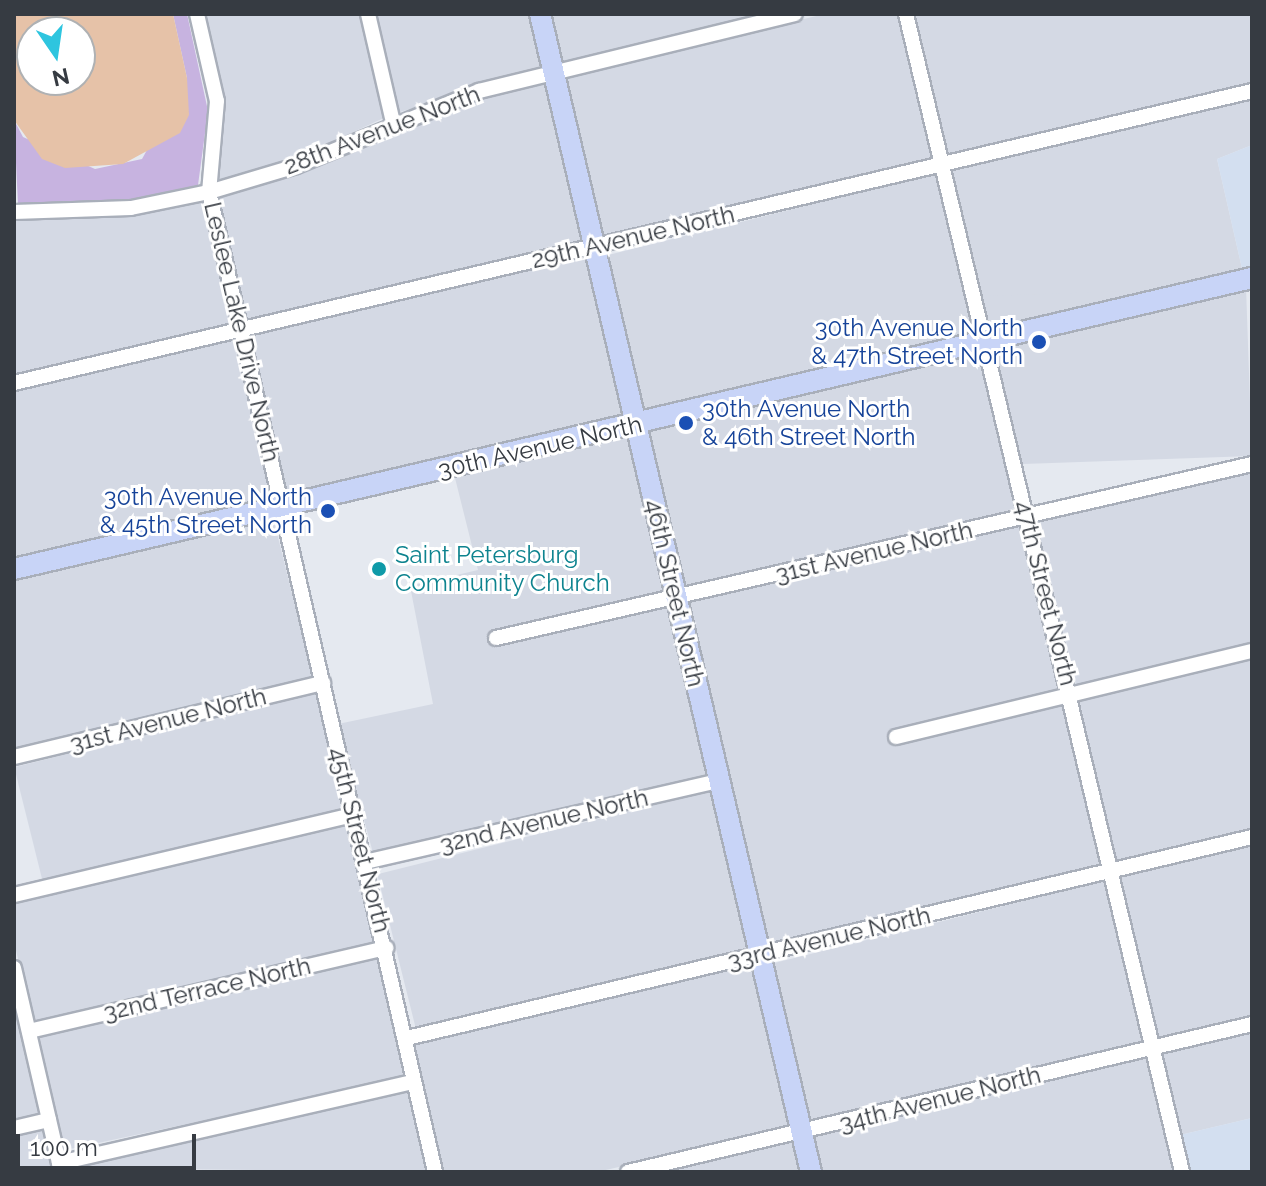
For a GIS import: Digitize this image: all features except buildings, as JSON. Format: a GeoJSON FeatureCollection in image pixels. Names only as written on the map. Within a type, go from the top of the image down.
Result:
{"type":"FeatureCollection","features":[{"type":"Feature","properties":{"kind":"street","name":"Leslee Lake Drive North"},"geometry":{"type":"LineString","coordinates":[[197,14],[217,101],[209,192],[283,508]]}},
{"type":"Feature","properties":{"kind":"street"},"geometry":{"type":"LineString","coordinates":[[368,14],[393,122]]}},
{"type":"Feature","properties":{"kind":"street","name":"46th Street North"},"geometry":{"type":"LineString","coordinates":[[540,14],[811,1172]]}},
{"type":"Feature","properties":{"kind":"street","name":"28th Avenue North"},"geometry":{"type":"LineString","coordinates":[[14,212],[131,208],[209,192],[296,166],[393,122],[554,71],[795,14]]}},
{"type":"Feature","properties":{"kind":"street","name":"47th Street North"},"geometry":{"type":"LineString","coordinates":[[906,14],[1026,517],[1072,694],[1182,1172]]}},
{"type":"Feature","properties":{"kind":"street","name":"29th Avenue North"},"geometry":{"type":"LineString","coordinates":[[14,383],[1252,91]]}},
{"type":"Feature","properties":{"kind":"street","name":"30th Avenue North"},"geometry":{"type":"LineString","coordinates":[[14,569],[1252,278]]}},
{"type":"Feature","properties":{"kind":"street","name":"31st Avenue North"},"geometry":{"type":"LineString","coordinates":[[496,638],[1252,464]]}},
{"type":"Feature","properties":{"kind":"street","name":"45th Street North"},"geometry":{"type":"LineString","coordinates":[[283,508],[353,815],[369,861],[435,1172]]}},
{"type":"Feature","properties":{"kind":"street"},"geometry":{"type":"LineString","coordinates":[[896,737],[1252,651]]}},
{"type":"Feature","properties":{"kind":"street","name":"31st Avenue North"},"geometry":{"type":"LineString","coordinates":[[14,757],[323,683]]}},
{"type":"Feature","properties":{"kind":"street","name":"32nd Avenue North"},"geometry":{"type":"LineString","coordinates":[[369,861],[719,781]]}},
{"type":"Feature","properties":{"kind":"street"},"geometry":{"type":"LineString","coordinates":[[14,895],[353,815]]}},
{"type":"Feature","properties":{"kind":"street","name":"33rd Avenue North"},"geometry":{"type":"LineString","coordinates":[[407,1038],[1252,837]]}},
{"type":"Feature","properties":{"kind":"street","name":"32nd Terrace North"},"geometry":{"type":"LineString","coordinates":[[29,1031],[386,948]]}},
{"type":"Feature","properties":{"kind":"street"},"geometry":{"type":"LineString","coordinates":[[14,968],[61,1167],[414,1082]]}},
{"type":"Feature","properties":{"kind":"street","name":"34th Avenue North"},"geometry":{"type":"LineString","coordinates":[[628,1172],[1252,1024]]}},
{"type":"Feature","properties":{"kind":"street"},"geometry":{"type":"LineString","coordinates":[[14,1128],[49,1120]]}},
{"type":"Feature","properties":{"kind":"shaded area"},"geometry":{"type":"Polygon","coordinates":[[[14,14],[173,14],[187,78],[189,115],[180,133],[123,164],[65,168],[42,159],[14,120],[14,14]]]}},
{"type":"Feature","properties":{"kind":"shaded area"},"geometry":{"type":"Polygon","coordinates":[[[173,14],[187,14],[208,111],[198,185],[117,202],[18,205],[14,120],[23,137],[95,169],[142,159],[187,78],[173,14]]]}},
{"type":"Feature","properties":{"kind":"shaded area"},"geometry":{"type":"Polygon","coordinates":[[[203,14],[361,14],[386,117],[294,159],[217,183],[223,100],[203,14]]]}},
{"type":"Feature","properties":{"kind":"shaded area"},"geometry":{"type":"Polygon","coordinates":[[[374,14],[534,14],[546,66],[397,113],[374,14]]]}},
{"type":"Feature","properties":{"kind":"shaded area"},"geometry":{"type":"Polygon","coordinates":[[[547,14],[764,14],[558,63],[547,14]]]}},
{"type":"Feature","properties":{"kind":"shaded area"},"geometry":{"type":"Polygon","coordinates":[[[825,14],[900,14],[933,159],[599,238],[561,76],[825,14]]]}},
{"type":"Feature","properties":{"kind":"shaded area"},"geometry":{"type":"Polygon","coordinates":[[[913,14],[1252,14],[1252,84],[945,157],[913,14]]]}},
{"type":"Feature","properties":{"kind":"shaded area"},"geometry":{"type":"Polygon","coordinates":[[[549,79],[587,241],[246,322],[217,197],[299,172],[480,97],[549,79]]]}},
{"type":"Feature","properties":{"kind":"shaded area"},"geometry":{"type":"Polygon","coordinates":[[[1252,98],[1252,145],[1217,159],[1243,273],[990,334],[949,170],[1252,98]]]}},
{"type":"Feature","properties":{"kind":"shaded area"},"geometry":{"type":"Polygon","coordinates":[[[1252,145],[1252,271],[1243,273],[1217,159],[1252,145]]]}},
{"type":"Feature","properties":{"kind":"shaded area"},"geometry":{"type":"Polygon","coordinates":[[[937,173],[978,337],[644,420],[603,256],[937,173]]]}},
{"type":"Feature","properties":{"kind":"shaded area"},"geometry":{"type":"Polygon","coordinates":[[[205,200],[234,325],[14,375],[14,218],[132,215],[205,200]]]}},
{"type":"Feature","properties":{"kind":"shaded area"},"geometry":{"type":"Polygon","coordinates":[[[590,255],[628,418],[287,496],[249,334],[590,255]]]}},
{"type":"Feature","properties":{"kind":"shaded area"},"geometry":{"type":"Polygon","coordinates":[[[1246,287],[1252,456],[992,465],[986,296],[1246,287]]]}},
{"type":"Feature","properties":{"kind":"shaded area"},"geometry":{"type":"Polygon","coordinates":[[[237,338],[275,501],[14,562],[14,390],[237,338]]]}},
{"type":"Feature","properties":{"kind":"shaded area"},"geometry":{"type":"Polygon","coordinates":[[[981,350],[1018,512],[680,590],[643,428],[981,350]]]}},
{"type":"Feature","properties":{"kind":"shaded area"},"geometry":{"type":"Polygon","coordinates":[[[631,432],[669,593],[489,633],[492,646],[672,606],[712,776],[373,853],[338,724],[433,704],[410,586],[478,570],[454,474],[631,432]]]}},
{"type":"Feature","properties":{"kind":"shaded area"},"geometry":{"type":"Polygon","coordinates":[[[1252,471],[1252,644],[1076,685],[1033,523],[1252,471]]]}},
{"type":"Feature","properties":{"kind":"shaded area"},"geometry":{"type":"Polygon","coordinates":[[[273,517],[313,678],[14,750],[14,576],[273,517]]]}},
{"type":"Feature","properties":{"kind":"shaded area"},"geometry":{"type":"Polygon","coordinates":[[[1021,526],[1064,688],[888,733],[892,745],[1067,702],[1104,866],[766,946],[684,603],[1021,526]]]}},
{"type":"Feature","properties":{"kind":"shaded area"},"geometry":{"type":"Polygon","coordinates":[[[1252,658],[1252,830],[1116,863],[1079,699],[1252,658]]]}},
{"type":"Feature","properties":{"kind":"shaded area"},"geometry":{"type":"Polygon","coordinates":[[[316,692],[345,809],[44,885],[14,767],[316,692]]]}},
{"type":"Feature","properties":{"kind":"shaded area"},"geometry":{"type":"Polygon","coordinates":[[[715,790],[754,948],[417,1032],[377,874],[715,790]]]}},
{"type":"Feature","properties":{"kind":"shaded area"},"geometry":{"type":"Polygon","coordinates":[[[349,823],[378,943],[33,1022],[14,942],[14,902],[349,823]]]}},
{"type":"Feature","properties":{"kind":"shaded area"},"geometry":{"type":"Polygon","coordinates":[[[1252,844],[1252,1017],[1158,1039],[1119,877],[1252,844]]]}},
{"type":"Feature","properties":{"kind":"shaded area"},"geometry":{"type":"Polygon","coordinates":[[[1107,880],[1147,1042],[811,1126],[770,964],[1107,880]]]}},
{"type":"Feature","properties":{"kind":"shaded area"},"geometry":{"type":"Polygon","coordinates":[[[381,956],[407,1077],[61,1151],[35,1030],[381,956]]]}},
{"type":"Feature","properties":{"kind":"shaded area"},"geometry":{"type":"Polygon","coordinates":[[[757,962],[794,1127],[597,1172],[442,1172],[414,1044],[757,962]]]}},
{"type":"Feature","properties":{"kind":"shaded area"},"geometry":{"type":"Polygon","coordinates":[[[14,996],[42,1114],[14,1121],[14,996]]]}},
{"type":"Feature","properties":{"kind":"shaded area"},"geometry":{"type":"Polygon","coordinates":[[[1252,1031],[1252,1118],[1180,1135],[1161,1053],[1252,1031]]]}},
{"type":"Feature","properties":{"kind":"shaded area"},"geometry":{"type":"Polygon","coordinates":[[[1149,1055],[1176,1172],[817,1172],[809,1137],[1149,1055]]]}},
{"type":"Feature","properties":{"kind":"shaded area"},"geometry":{"type":"Polygon","coordinates":[[[409,1090],[429,1172],[67,1168],[409,1090]]]}},
{"type":"Feature","properties":{"kind":"shaded area"},"geometry":{"type":"Polygon","coordinates":[[[1252,1118],[1252,1172],[1189,1172],[1180,1135],[1252,1118]]]}},
{"type":"Feature","properties":{"kind":"shaded area"},"geometry":{"type":"Polygon","coordinates":[[[45,1128],[55,1172],[14,1172],[14,1135],[45,1128]]]}},
{"type":"Feature","properties":{"kind":"shaded area"},"geometry":{"type":"Polygon","coordinates":[[[797,1140],[805,1172],[659,1172],[797,1140]]]}},
{"type":"Feature","properties":{"kind":"place","name":"30th Avenue North & 47th Street North"},"geometry":{"type":"Point","coordinates":[1039,342]}},
{"type":"Feature","properties":{"kind":"place","name":"30th Avenue North & 46th Street North"},"geometry":{"type":"Point","coordinates":[686,423]}},
{"type":"Feature","properties":{"kind":"place","name":"30th Avenue North & 45th Street North"},"geometry":{"type":"Point","coordinates":[328,511]}},
{"type":"Feature","properties":{"kind":"place","name":"Saint Petersburg Community Church"},"geometry":{"type":"Point","coordinates":[379,569]}}]}
